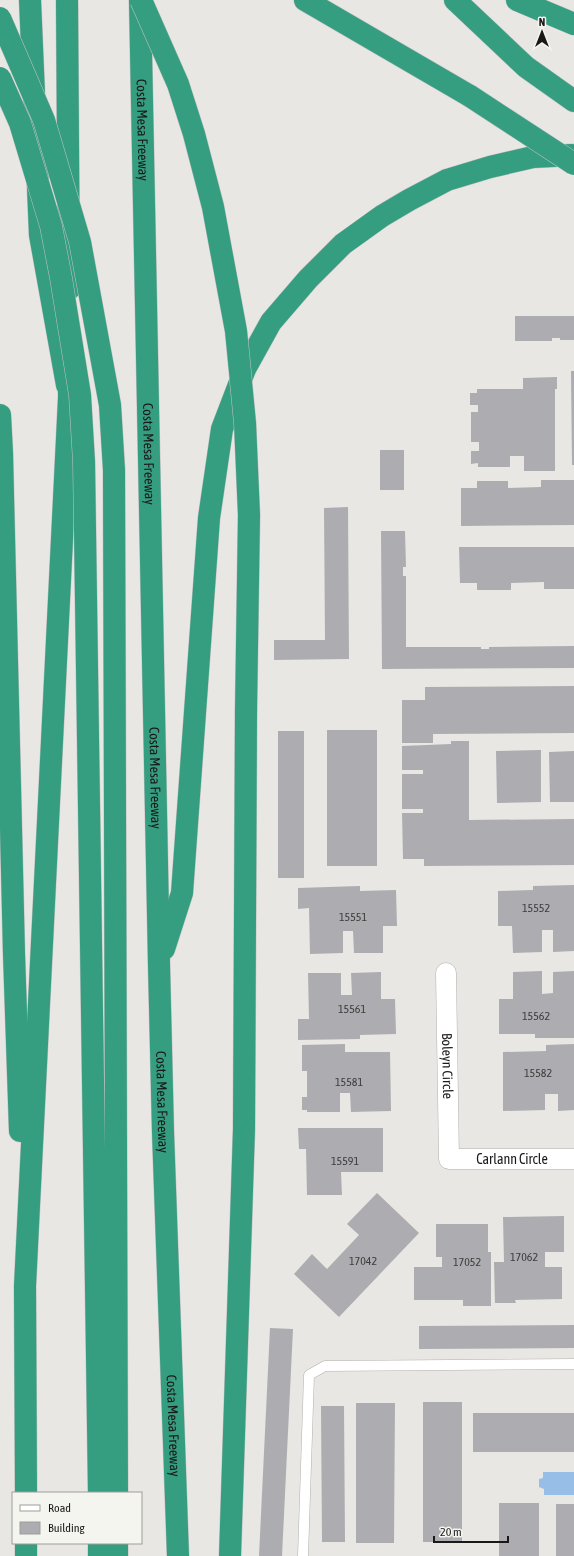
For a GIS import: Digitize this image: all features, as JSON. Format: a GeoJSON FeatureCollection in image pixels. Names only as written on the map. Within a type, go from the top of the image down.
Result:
{"type":"FeatureCollection","features":[{"type":"Feature","properties":{"kind":"highway"},"geometry":{"type":"LineString","coordinates":[[30,0],[40,235],[69,398]]}},
{"type":"Feature","properties":{"kind":"highway"},"geometry":{"type":"LineString","coordinates":[[25,1286],[69,398],[67,0]]}},
{"type":"Feature","properties":{"kind":"highway"},"geometry":{"type":"LineString","coordinates":[[141,0],[178,84],[194,134],[213,207],[236,331],[245,423],[249,514],[246,710],[244,1129],[230,1556]]}},
{"type":"Feature","properties":{"kind":"highway","name":"Costa Mesa Freeway"},"geometry":{"type":"LineString","coordinates":[[141,0],[163,1140],[178,1556]]}},
{"type":"Feature","properties":{"kind":"highway"},"geometry":{"type":"LineString","coordinates":[[305,0],[470,96],[574,164]]}},
{"type":"Feature","properties":{"kind":"highway"},"geometry":{"type":"LineString","coordinates":[[455,0],[526,67],[574,101]]}},
{"type":"Feature","properties":{"kind":"highway"},"geometry":{"type":"LineString","coordinates":[[517,0],[574,24]]}},
{"type":"Feature","properties":{"kind":"highway"},"geometry":{"type":"LineString","coordinates":[[0,18],[44,120],[80,242],[110,406],[114,470],[117,1492]]}},
{"type":"Feature","properties":{"kind":"highway"},"geometry":{"type":"LineString","coordinates":[[0,78],[20,122],[51,226],[80,395],[84,478],[99,1492]]}},
{"type":"Feature","properties":{"kind":"highway"},"geometry":{"type":"LineString","coordinates":[[159,965],[182,893],[209,518],[222,429],[245,369],[271,322],[308,279],[343,244],[382,216],[447,180],[490,167],[533,157],[574,155]]}},
{"type":"Feature","properties":{"kind":"highway"},"geometry":{"type":"LineString","coordinates":[[0,415],[14,954],[25,1286],[26,1492]]}},
{"type":"Feature","properties":{"kind":"highway"},"geometry":{"type":"LineString","coordinates":[[26,1544],[26,1556]]}},
{"type":"Feature","properties":{"kind":"highway"},"geometry":{"type":"LineString","coordinates":[[99,1544],[99,1556]]}},
{"type":"Feature","properties":{"kind":"highway"},"geometry":{"type":"LineString","coordinates":[[117,1544],[117,1556]]}},
{"type":"Feature","properties":{"kind":"street","name":"Boleyn Circle"},"geometry":{"type":"LineString","coordinates":[[446,973],[449,1159]]}},
{"type":"Feature","properties":{"kind":"street","name":"Carlann Circle"},"geometry":{"type":"LineString","coordinates":[[449,1159],[574,1159]]}},
{"type":"Feature","properties":{"kind":"lane"},"geometry":{"type":"LineString","coordinates":[[303,1556],[309,1375],[325,1366],[574,1364]]}},
{"type":"Feature","properties":{"kind":"water"},"geometry":{"type":"Polygon","coordinates":[[[543,1472],[574,1472],[574,1495],[544,1495],[544,1489],[539,1487],[539,1479],[543,1478],[543,1472]]]}},
{"type":"Feature","properties":{"kind":"building"},"geometry":{"type":"Polygon","coordinates":[[[515,316],[574,316],[574,340],[560,340],[560,338],[552,338],[552,341],[515,341],[515,316]]]}},
{"type":"Feature","properties":{"kind":"building"},"geometry":{"type":"Polygon","coordinates":[[[571,371],[574,371],[574,465],[572,465],[571,371]]]}},
{"type":"Feature","properties":{"kind":"building"},"geometry":{"type":"Polygon","coordinates":[[[557,377],[557,389],[555,389],[555,471],[524,471],[524,456],[510,456],[510,467],[478,467],[478,463],[471,464],[471,451],[479,451],[479,442],[471,442],[471,412],[478,412],[478,405],[470,405],[470,393],[477,393],[477,389],[523,389],[523,378],[557,377]]]}},
{"type":"Feature","properties":{"kind":"building"},"geometry":{"type":"Polygon","coordinates":[[[380,450],[404,450],[404,490],[380,490],[380,450]]]}},
{"type":"Feature","properties":{"kind":"building"},"geometry":{"type":"Polygon","coordinates":[[[541,480],[574,480],[574,525],[461,526],[461,488],[477,488],[477,481],[508,481],[508,488],[541,487],[541,480]]]}},
{"type":"Feature","properties":{"kind":"building"},"geometry":{"type":"Polygon","coordinates":[[[348,507],[349,659],[274,660],[274,640],[325,640],[324,508],[348,507]]]}},
{"type":"Feature","properties":{"kind":"building"},"geometry":{"type":"Polygon","coordinates":[[[381,531],[405,531],[406,567],[403,567],[403,576],[406,576],[406,647],[481,647],[481,649],[489,649],[489,647],[574,646],[574,668],[382,669],[381,531]]]}},
{"type":"Feature","properties":{"kind":"building"},"geometry":{"type":"Polygon","coordinates":[[[459,547],[574,547],[574,589],[544,589],[544,582],[511,583],[511,590],[477,590],[477,583],[460,583],[459,547]]]}},
{"type":"Feature","properties":{"kind":"building"},"geometry":{"type":"Polygon","coordinates":[[[574,686],[574,733],[433,734],[433,743],[402,743],[402,700],[425,700],[425,687],[574,686]]]}},
{"type":"Feature","properties":{"kind":"building"},"geometry":{"type":"Polygon","coordinates":[[[327,730],[377,730],[377,866],[327,866],[327,730]]]}},
{"type":"Feature","properties":{"kind":"building"},"geometry":{"type":"Polygon","coordinates":[[[278,731],[304,731],[304,878],[278,878],[278,731]]]}},
{"type":"Feature","properties":{"kind":"building"},"geometry":{"type":"Polygon","coordinates":[[[451,741],[469,741],[469,820],[574,819],[574,865],[424,866],[424,859],[403,859],[402,813],[423,813],[423,809],[402,809],[402,774],[423,774],[423,770],[402,770],[402,746],[451,744],[451,741]]]}},
{"type":"Feature","properties":{"kind":"building"},"geometry":{"type":"Polygon","coordinates":[[[541,750],[541,802],[497,803],[496,751],[541,750]]]}},
{"type":"Feature","properties":{"kind":"building"},"geometry":{"type":"Polygon","coordinates":[[[574,751],[574,802],[550,802],[549,752],[574,751]]]}},
{"type":"Feature","properties":{"kind":"building"},"geometry":{"type":"Polygon","coordinates":[[[574,885],[574,951],[553,952],[553,930],[542,930],[542,952],[513,953],[512,926],[498,926],[498,891],[533,890],[533,886],[574,885]]]}},
{"type":"Feature","properties":{"kind":"building"},"geometry":{"type":"Polygon","coordinates":[[[360,886],[360,891],[396,890],[397,926],[383,926],[383,953],[354,953],[353,931],[343,931],[343,953],[310,954],[309,908],[298,909],[298,888],[360,886]]]}},
{"type":"Feature","properties":{"kind":"building"},"geometry":{"type":"Polygon","coordinates":[[[542,971],[542,994],[553,993],[553,972],[574,971],[574,1038],[535,1038],[535,1034],[499,1034],[499,999],[513,999],[513,972],[542,971]]]}},
{"type":"Feature","properties":{"kind":"building"},"geometry":{"type":"Polygon","coordinates":[[[381,972],[381,999],[395,999],[396,1034],[360,1035],[360,1039],[298,1040],[298,1019],[309,1019],[308,973],[341,973],[341,995],[352,995],[351,973],[381,972]]]}},
{"type":"Feature","properties":{"kind":"building"},"geometry":{"type":"Polygon","coordinates":[[[345,1044],[345,1052],[390,1052],[391,1111],[351,1112],[350,1093],[340,1093],[340,1112],[307,1112],[307,1110],[302,1110],[302,1097],[307,1097],[307,1071],[302,1071],[302,1045],[345,1044]]]}},
{"type":"Feature","properties":{"kind":"building"},"geometry":{"type":"Polygon","coordinates":[[[574,1044],[574,1110],[558,1111],[558,1094],[545,1094],[545,1110],[503,1111],[503,1052],[546,1051],[546,1045],[574,1044]]]}},
{"type":"Feature","properties":{"kind":"building"},"geometry":{"type":"Polygon","coordinates":[[[298,1128],[383,1128],[383,1172],[341,1172],[342,1195],[307,1195],[306,1149],[299,1149],[298,1128]]]}},
{"type":"Feature","properties":{"kind":"building"},"geometry":{"type":"Polygon","coordinates":[[[377,1193],[419,1233],[339,1317],[294,1274],[312,1254],[327,1269],[359,1235],[347,1224],[377,1193]]]}},
{"type":"Feature","properties":{"kind":"building"},"geometry":{"type":"Polygon","coordinates":[[[564,1216],[564,1252],[545,1252],[545,1267],[562,1267],[562,1299],[515,1300],[516,1303],[495,1303],[494,1262],[504,1262],[503,1217],[564,1216]]]}},
{"type":"Feature","properties":{"kind":"building"},"geometry":{"type":"Polygon","coordinates":[[[436,1224],[488,1224],[488,1252],[491,1252],[491,1306],[463,1306],[463,1300],[414,1300],[414,1267],[442,1267],[442,1257],[436,1257],[436,1224]]]}},
{"type":"Feature","properties":{"kind":"building"},"geometry":{"type":"Polygon","coordinates":[[[574,1325],[574,1348],[419,1349],[419,1326],[574,1325]]]}},
{"type":"Feature","properties":{"kind":"building"},"geometry":{"type":"Polygon","coordinates":[[[270,1328],[293,1329],[282,1556],[259,1556],[270,1328]]]}},
{"type":"Feature","properties":{"kind":"building"},"geometry":{"type":"Polygon","coordinates":[[[423,1402],[462,1402],[462,1542],[423,1542],[423,1402]]]}},
{"type":"Feature","properties":{"kind":"building"},"geometry":{"type":"Polygon","coordinates":[[[356,1403],[395,1403],[394,1543],[356,1543],[356,1403]]]}},
{"type":"Feature","properties":{"kind":"building"},"geometry":{"type":"Polygon","coordinates":[[[321,1406],[344,1406],[345,1542],[322,1542],[321,1406]]]}},
{"type":"Feature","properties":{"kind":"building"},"geometry":{"type":"Polygon","coordinates":[[[473,1413],[574,1413],[574,1452],[473,1452],[473,1413]]]}},
{"type":"Feature","properties":{"kind":"building"},"geometry":{"type":"Polygon","coordinates":[[[499,1503],[539,1503],[539,1556],[499,1556],[499,1503]]]}},
{"type":"Feature","properties":{"kind":"building"},"geometry":{"type":"Polygon","coordinates":[[[556,1504],[574,1504],[574,1556],[556,1556],[556,1504]]]}}]}
